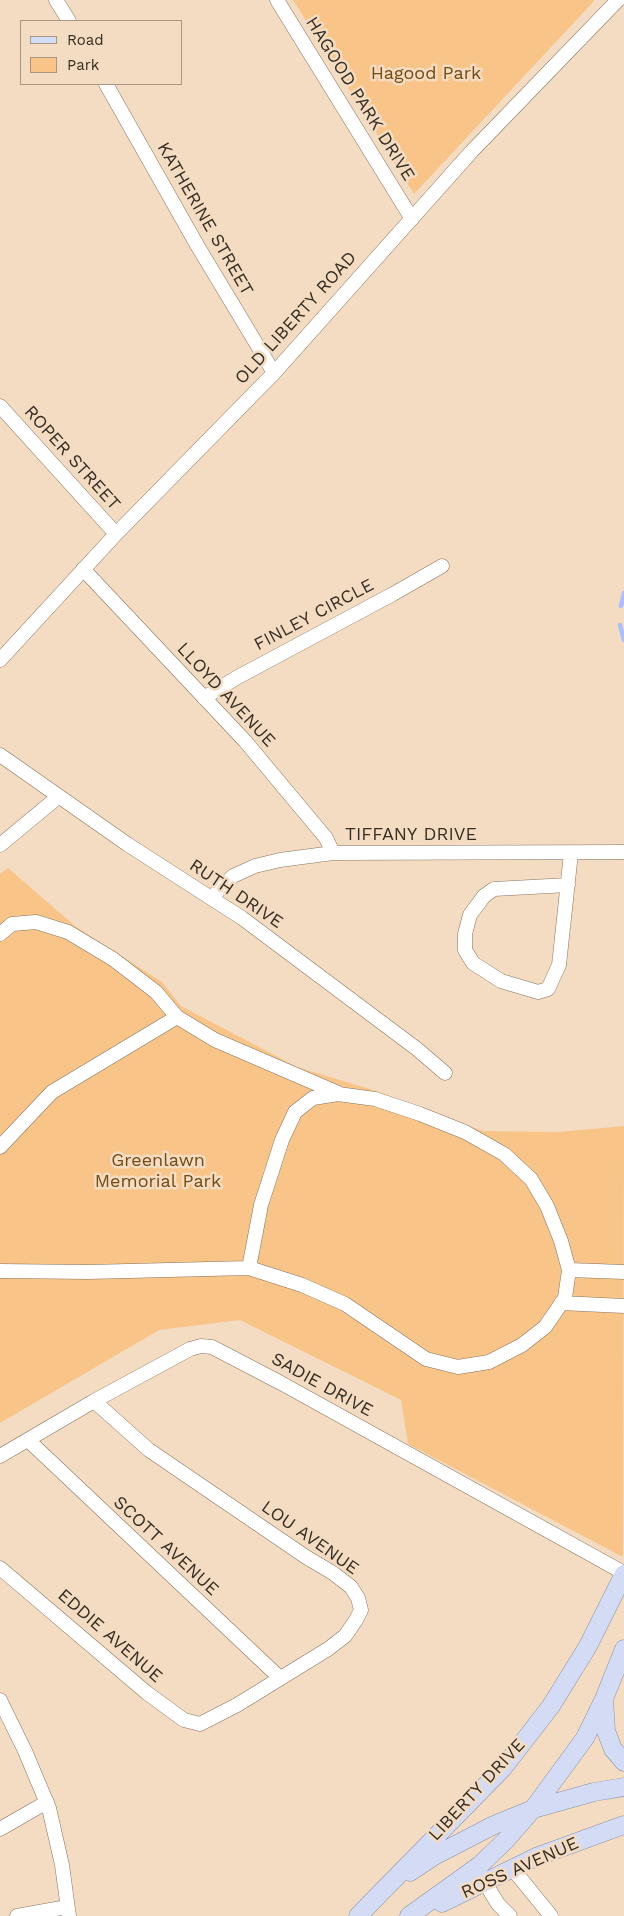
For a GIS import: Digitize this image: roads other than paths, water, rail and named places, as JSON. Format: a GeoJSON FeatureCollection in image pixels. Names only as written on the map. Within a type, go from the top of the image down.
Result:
{"type":"FeatureCollection","features":[{"type":"Feature","properties":{"kind":"main road","name":"LIBERTY DRIVE"},"geometry":{"type":"LineString","coordinates":[[358,1916],[503,1768],[551,1706],[588,1646],[624,1574]]}},
{"type":"Feature","properties":{"kind":"main road"},"geometry":{"type":"LineString","coordinates":[[410,1916],[480,1865],[505,1841],[533,1809],[585,1738],[604,1699],[624,1649]]}},
{"type":"Feature","properties":{"kind":"main road"},"geometry":{"type":"LineString","coordinates":[[604,1699],[606,1731],[613,1749],[624,1762]]}},
{"type":"Feature","properties":{"kind":"main road"},"geometry":{"type":"LineString","coordinates":[[379,1894],[434,1856],[494,1825],[533,1809],[594,1792],[624,1787]]}},
{"type":"Feature","properties":{"kind":"main road","name":"ROSS AVENUE"},"geometry":{"type":"LineString","coordinates":[[418,1916],[512,1868],[569,1844],[624,1825]]}},
{"type":"Feature","properties":{"kind":"street"},"geometry":{"type":"LineString","coordinates":[[56,0],[67,20]]}},
{"type":"Feature","properties":{"kind":"street","name":"HAGOOD PARK DRIVE"},"geometry":{"type":"LineString","coordinates":[[277,0],[412,219]]}},
{"type":"Feature","properties":{"kind":"street","name":"OLD LIBERTY ROAD"},"geometry":{"type":"LineString","coordinates":[[0,660],[116,534],[274,373],[472,151],[618,0]]}},
{"type":"Feature","properties":{"kind":"street","name":"KATHERINE STREET"},"geometry":{"type":"LineString","coordinates":[[107,85],[197,244],[274,373]]}},
{"type":"Feature","properties":{"kind":"street","name":"ROPER STREET"},"geometry":{"type":"LineString","coordinates":[[0,406],[116,534]]}},
{"type":"Feature","properties":{"kind":"street","name":"FINLEY CIRCLE"},"geometry":{"type":"LineString","coordinates":[[204,698],[236,678],[401,590],[442,566]]}},
{"type":"Feature","properties":{"kind":"street","name":"LLOYD AVENUE"},"geometry":{"type":"LineString","coordinates":[[83,569],[204,698],[290,794],[326,838],[333,853]]}},
{"type":"Feature","properties":{"kind":"street","name":"RUTH DRIVE"},"geometry":{"type":"LineString","coordinates":[[0,756],[53,801],[211,898],[266,936],[445,1072]]}},
{"type":"Feature","properties":{"kind":"street"},"geometry":{"type":"LineString","coordinates":[[0,845],[53,801]]}},
{"type":"Feature","properties":{"kind":"street","name":"TIFFANY DRIVE"},"geometry":{"type":"LineString","coordinates":[[211,898],[233,876],[255,866],[280,860],[333,853],[624,852]]}},
{"type":"Feature","properties":{"kind":"street"},"geometry":{"type":"LineString","coordinates":[[568,885],[494,889],[484,896],[470,915],[465,934],[465,950],[473,963],[509,984],[538,992],[548,989],[558,965],[568,885],[571,853]]}},
{"type":"Feature","properties":{"kind":"street"},"geometry":{"type":"LineString","coordinates":[[0,934],[12,924],[36,922],[68,932],[113,959],[156,992],[177,1017],[215,1040],[338,1094],[375,1099],[420,1114],[465,1132],[504,1154],[531,1179],[547,1206],[561,1241],[569,1270],[565,1298],[545,1327],[522,1345],[489,1362],[458,1367],[426,1359],[345,1304],[302,1285],[249,1268],[88,1272],[0,1271]]}},
{"type":"Feature","properties":{"kind":"street"},"geometry":{"type":"LineString","coordinates":[[0,1147],[52,1092],[177,1017]]}},
{"type":"Feature","properties":{"kind":"street"},"geometry":{"type":"LineString","coordinates":[[249,1268],[262,1205],[282,1140],[294,1112],[313,1098],[338,1094]]}},
{"type":"Feature","properties":{"kind":"street"},"geometry":{"type":"LineString","coordinates":[[569,1270],[624,1272]]}},
{"type":"Feature","properties":{"kind":"street"},"geometry":{"type":"LineString","coordinates":[[561,1303],[624,1306]]}},
{"type":"Feature","properties":{"kind":"street","name":"SADIE DRIVE"},"geometry":{"type":"LineString","coordinates":[[0,1456],[94,1401],[190,1349],[201,1346],[212,1347],[281,1383],[624,1574]]}},
{"type":"Feature","properties":{"kind":"street","name":"LOU AVENUE"},"geometry":{"type":"LineString","coordinates":[[94,1401],[149,1450],[306,1557],[333,1573],[351,1587],[358,1598],[361,1610],[345,1636],[328,1649],[237,1705],[200,1724]]}},
{"type":"Feature","properties":{"kind":"street","name":"SCOTT AVENUE"},"geometry":{"type":"LineString","coordinates":[[28,1440],[280,1678]]}},
{"type":"Feature","properties":{"kind":"street","name":"EDDIE AVENUE"},"geometry":{"type":"LineString","coordinates":[[0,1568],[147,1693],[184,1720],[200,1724]]}},
{"type":"Feature","properties":{"kind":"street"},"geometry":{"type":"LineString","coordinates":[[0,1700],[47,1802],[62,1865],[68,1912],[17,1916]]}},
{"type":"Feature","properties":{"kind":"street"},"geometry":{"type":"LineString","coordinates":[[0,1829],[47,1802]]}},
{"type":"Feature","properties":{"kind":"street"},"geometry":{"type":"LineString","coordinates":[[512,1868],[551,1916]]}},
{"type":"Feature","properties":{"kind":"street"},"geometry":{"type":"LineString","coordinates":[[484,1881],[498,1904],[510,1916]]}},
{"type":"Feature","properties":{"kind":"waterway"},"geometry":{"type":"LineString","coordinates":[[621,606],[624,593]]}},
{"type":"Feature","properties":{"kind":"waterway"},"geometry":{"type":"LineString","coordinates":[[620,625],[624,640]]}},
{"type":"Feature","properties":{"kind":"park label","name":"Hagood Park"},"geometry":{"type":"Point","coordinates":[426,74]}},
{"type":"Feature","properties":{"kind":"park label","name":"Greenlawn Memorial Park"},"geometry":{"type":"Point","coordinates":[158,1171]}}]}
